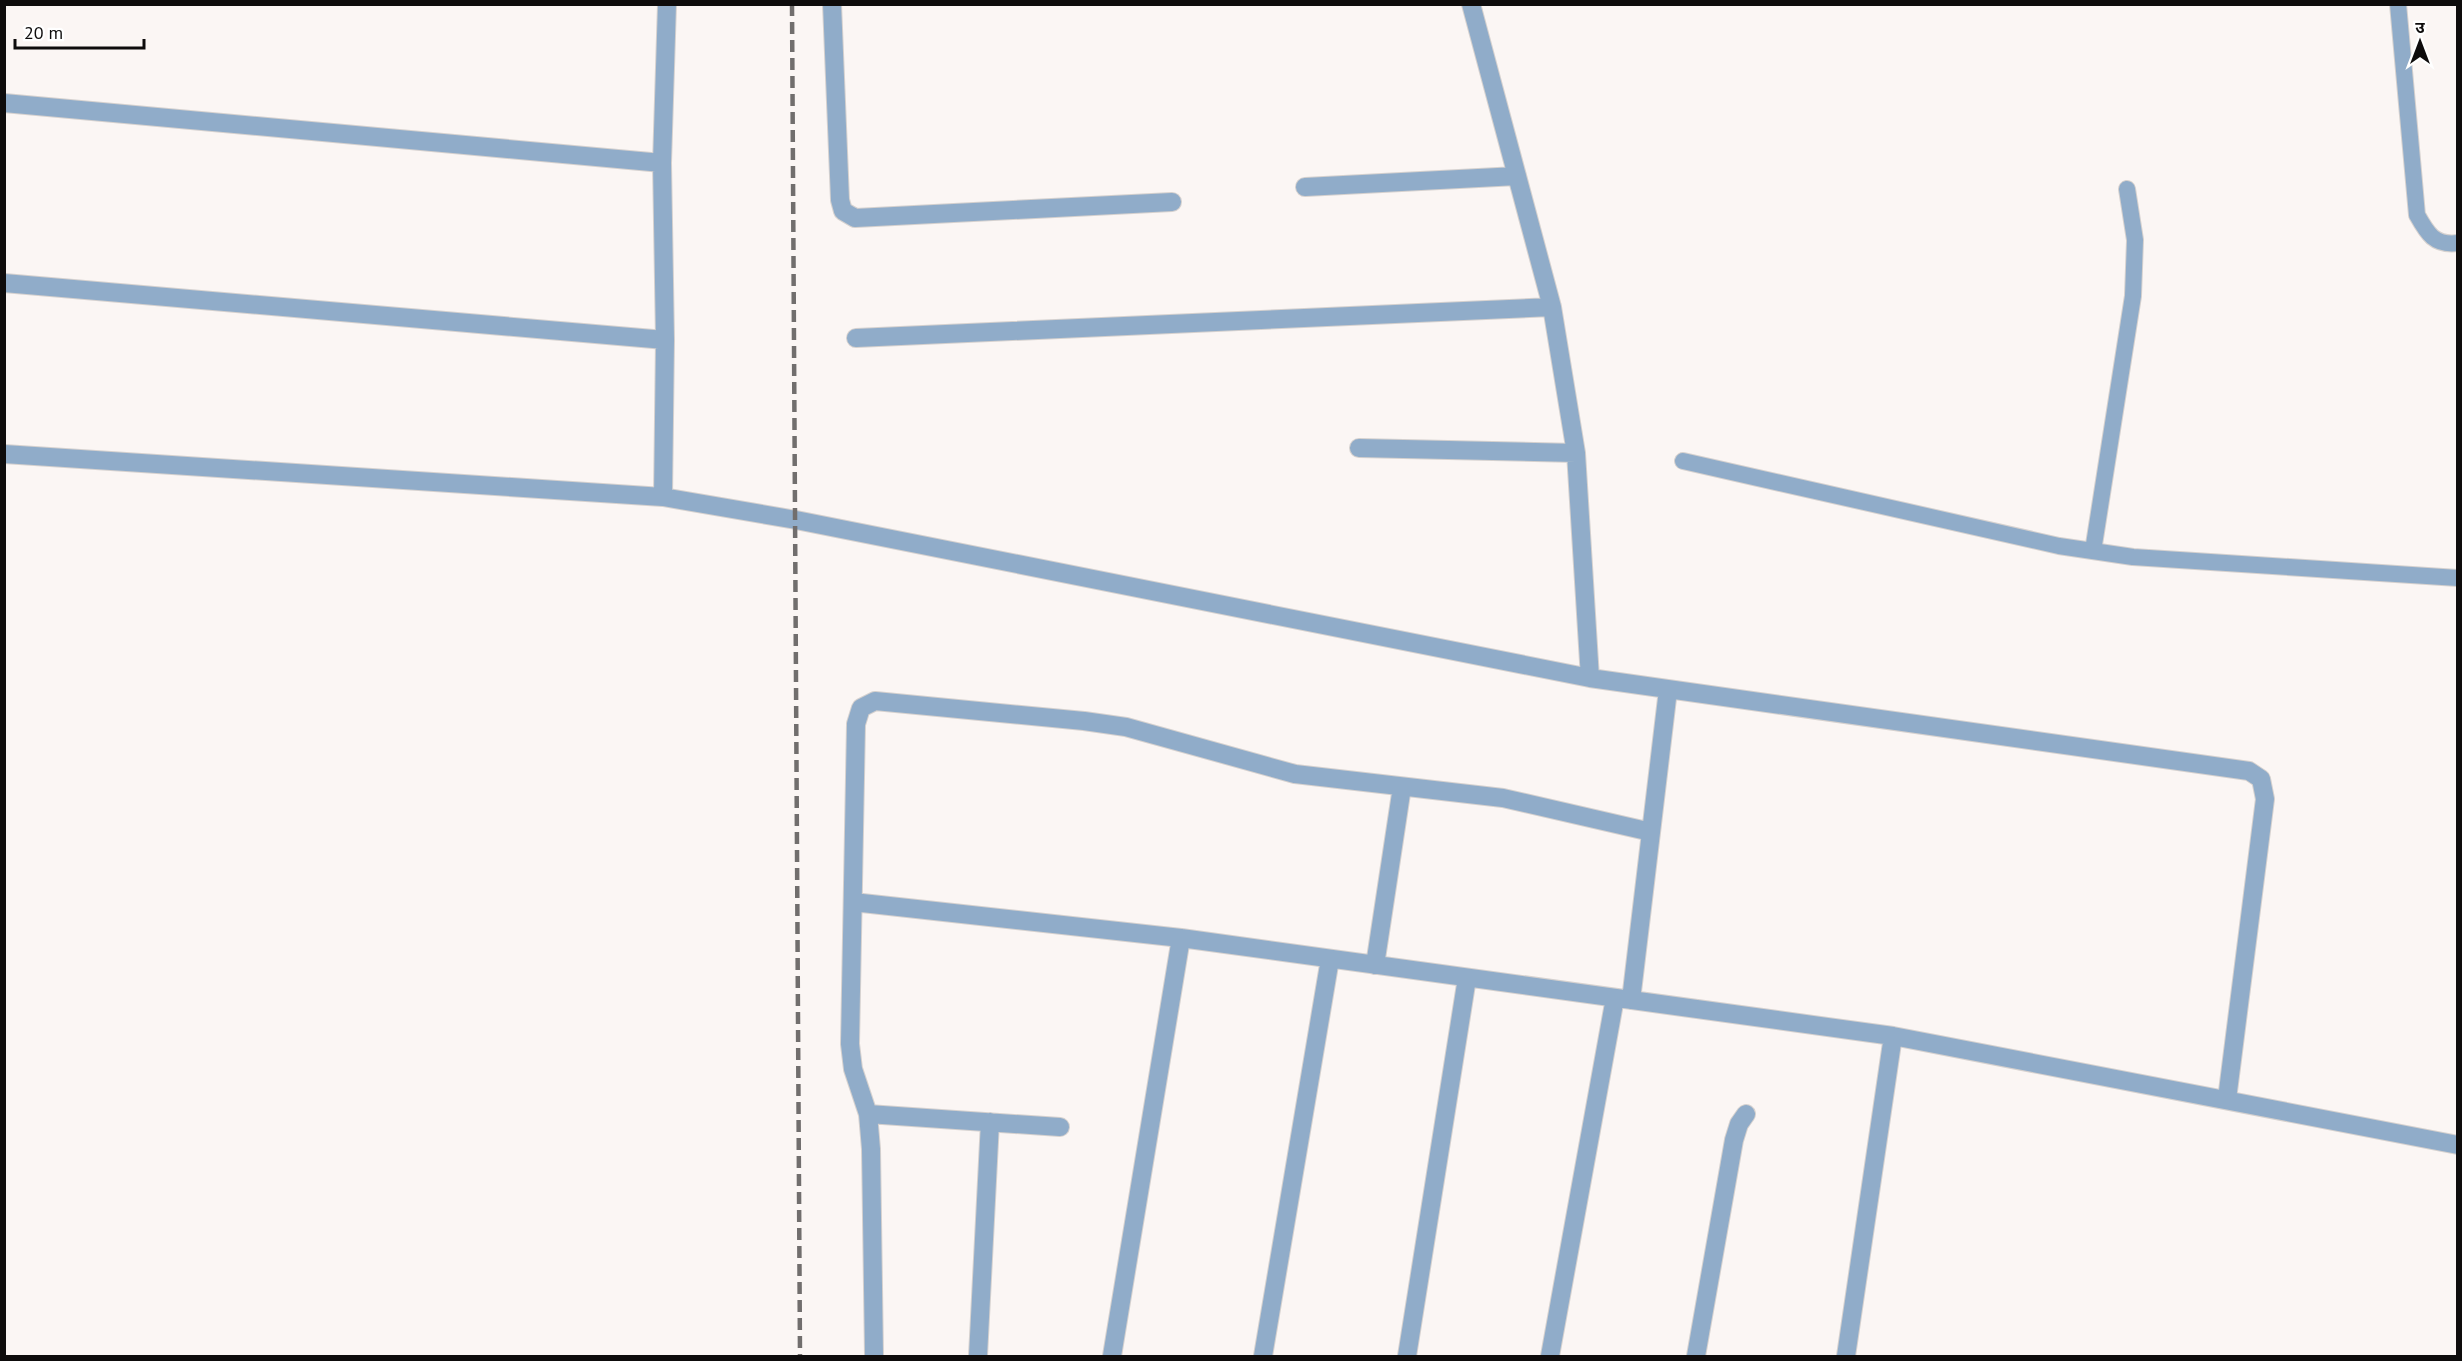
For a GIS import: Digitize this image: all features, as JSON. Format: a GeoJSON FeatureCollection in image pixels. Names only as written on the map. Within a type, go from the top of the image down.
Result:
{"type":"FeatureCollection","features":[{"type":"Feature","properties":{"kind":"street"},"geometry":{"type":"LineString","coordinates":[[663,497],[665,340],[662,163],[668,4]]}},
{"type":"Feature","properties":{"kind":"street"},"geometry":{"type":"LineString","coordinates":[[832,4],[840,200],[843,211],[855,218],[1172,202]]}},
{"type":"Feature","properties":{"kind":"street"},"geometry":{"type":"LineString","coordinates":[[1471,4],[1552,307],[1576,453],[1590,678]]}},
{"type":"Feature","properties":{"kind":"street"},"geometry":{"type":"LineString","coordinates":[[4,103],[662,163]]}},
{"type":"Feature","properties":{"kind":"street"},"geometry":{"type":"LineString","coordinates":[[1305,187],[1517,176]]}},
{"type":"Feature","properties":{"kind":"street"},"geometry":{"type":"LineString","coordinates":[[4,283],[665,340]]}},
{"type":"Feature","properties":{"kind":"street"},"geometry":{"type":"LineString","coordinates":[[856,338],[1552,307]]}},
{"type":"Feature","properties":{"kind":"street"},"geometry":{"type":"LineString","coordinates":[[1359,448],[1576,453]]}},
{"type":"Feature","properties":{"kind":"street"},"geometry":{"type":"LineString","coordinates":[[4,454],[663,497],[796,520],[1590,678],[2249,771],[2261,779],[2265,799],[2227,1100]]}},
{"type":"Feature","properties":{"kind":"street"},"geometry":{"type":"LineString","coordinates":[[1550,1356],[1623,999],[1651,832],[1668,690]]}},
{"type":"Feature","properties":{"kind":"street"},"geometry":{"type":"LineString","coordinates":[[874,1356],[871,1149],[868,1114],[853,1069],[850,1044],[856,724],[861,708],[875,701],[1126,727],[1295,774],[1503,798],[1651,832]]}},
{"type":"Feature","properties":{"kind":"street"},"geometry":{"type":"LineString","coordinates":[[1375,965],[1402,787]]}},
{"type":"Feature","properties":{"kind":"street"},"geometry":{"type":"LineString","coordinates":[[853,902],[1181,938],[1893,1036],[2457,1145]]}},
{"type":"Feature","properties":{"kind":"street"},"geometry":{"type":"LineString","coordinates":[[1112,1356],[1181,938]]}},
{"type":"Feature","properties":{"kind":"street"},"geometry":{"type":"LineString","coordinates":[[1263,1356],[1330,959]]}},
{"type":"Feature","properties":{"kind":"street"},"geometry":{"type":"LineString","coordinates":[[1407,1356],[1467,978]]}},
{"type":"Feature","properties":{"kind":"street"},"geometry":{"type":"LineString","coordinates":[[1846,1356],[1893,1036]]}},
{"type":"Feature","properties":{"kind":"street"},"geometry":{"type":"LineString","coordinates":[[868,1114],[1060,1127]]}},
{"type":"Feature","properties":{"kind":"street"},"geometry":{"type":"LineString","coordinates":[[1696,1356],[1734,1140],[1739,1124],[1746,1114]]}},
{"type":"Feature","properties":{"kind":"street"},"geometry":{"type":"LineString","coordinates":[[978,1356],[990,1122]]}},
{"type":"Feature","properties":{"kind":"lane"},"geometry":{"type":"LineString","coordinates":[[2398,4],[2417,215],[2429,236],[2449,244],[2457,243]]}},
{"type":"Feature","properties":{"kind":"lane"},"geometry":{"type":"LineString","coordinates":[[2093,551],[2133,296],[2135,240],[2127,189]]}},
{"type":"Feature","properties":{"kind":"lane"},"geometry":{"type":"LineString","coordinates":[[1683,461],[2059,546],[2133,558],[2457,578]]}},
{"type":"Feature","properties":{"kind":"railway"},"geometry":{"type":"LineString","coordinates":[[792,4],[800,1356]]}}]}
